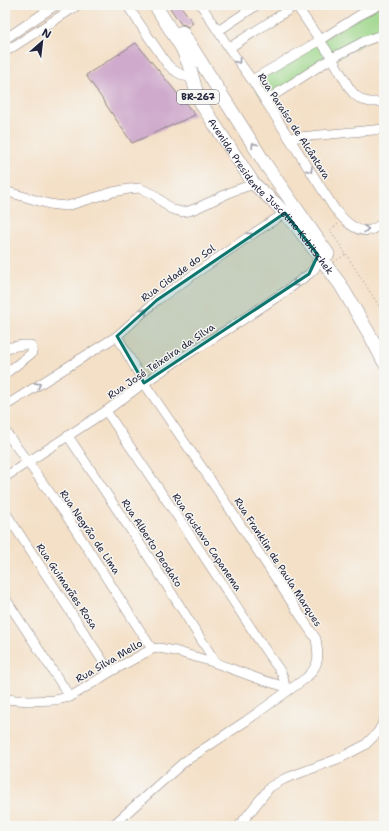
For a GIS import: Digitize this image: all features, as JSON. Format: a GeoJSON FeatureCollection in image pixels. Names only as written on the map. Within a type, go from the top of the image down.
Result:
{"type":"FeatureCollection","features":[{"type":"Feature","properties":{"kind":"highway","name":"Avenida Presidente Juscelino Kubitschek"},"geometry":{"type":"LineString","coordinates":[[155,5],[182,48],[202,105],[254,184],[286,213],[318,255],[347,296],[384,362]]}},
{"type":"Feature","properties":{"kind":"highway","name":"Avenida Presidente Juscelino Kubitschek"},"geometry":{"type":"LineString","coordinates":[[164,5],[266,165],[334,262],[366,313],[384,346]]}},
{"type":"Feature","properties":{"kind":"highway"},"geometry":{"type":"LineString","coordinates":[[197,94],[205,88],[216,86]]}},
{"type":"Feature","properties":{"kind":"highway"},"geometry":{"type":"LineString","coordinates":[[254,184],[263,174],[266,165]]}},
{"type":"Feature","properties":{"kind":"highway"},"geometry":{"type":"LineString","coordinates":[[275,178],[283,198],[286,213]]}},
{"type":"Feature","properties":{"kind":"street"},"geometry":{"type":"LineString","coordinates":[[5,39],[56,5]]}},
{"type":"Feature","properties":{"kind":"street"},"geometry":{"type":"LineString","coordinates":[[5,52],[78,5]]}},
{"type":"Feature","properties":{"kind":"street"},"geometry":{"type":"LineString","coordinates":[[127,5],[172,70],[192,79]]}},
{"type":"Feature","properties":{"kind":"street","name":"Rua Paraíso de Alcântara"},"geometry":{"type":"LineString","coordinates":[[201,5],[252,80],[288,138],[343,220],[364,231],[370,230],[384,222]]}},
{"type":"Feature","properties":{"kind":"street"},"geometry":{"type":"LineString","coordinates":[[218,31],[257,5]]}},
{"type":"Feature","properties":{"kind":"street"},"geometry":{"type":"LineString","coordinates":[[229,48],[296,5],[355,95],[366,101],[384,102]]}},
{"type":"Feature","properties":{"kind":"street"},"geometry":{"type":"LineString","coordinates":[[252,80],[319,41],[358,16],[379,5]]}},
{"type":"Feature","properties":{"kind":"street"},"geometry":{"type":"LineString","coordinates":[[265,101],[332,58],[365,41],[384,34]]}},
{"type":"Feature","properties":{"kind":"street"},"geometry":{"type":"LineString","coordinates":[[288,138],[384,129]]}},
{"type":"Feature","properties":{"kind":"street"},"geometry":{"type":"LineString","coordinates":[[5,191],[49,204],[67,206],[113,192],[139,188],[153,194],[171,209],[182,212],[197,208],[244,186],[254,184]]}},
{"type":"Feature","properties":{"kind":"street","name":"Rua Cidade do Sol"},"geometry":{"type":"LineString","coordinates":[[5,406],[117,336],[157,300],[254,233],[286,213]]}},
{"type":"Feature","properties":{"kind":"street","name":"Rua José Teixeira da Silva"},"geometry":{"type":"LineString","coordinates":[[5,477],[106,411],[175,362],[262,308],[309,274],[315,268],[318,255]]}},
{"type":"Feature","properties":{"kind":"street","name":"Rua Franklin de Paula Marques"},"geometry":{"type":"LineString","coordinates":[[112,826],[184,762],[252,716],[288,688],[306,678],[312,672],[317,663],[319,653],[316,639],[214,485],[144,383],[117,336]]}},
{"type":"Feature","properties":{"kind":"street"},"geometry":{"type":"LineString","coordinates":[[5,348],[30,345],[33,350],[32,353],[5,374]]}},
{"type":"Feature","properties":{"kind":"street","name":"Rua Gustavo Capanema"},"geometry":{"type":"LineString","coordinates":[[106,411],[284,676],[288,688]]}},
{"type":"Feature","properties":{"kind":"street","name":"Rua Negrão de Lima"},"geometry":{"type":"LineString","coordinates":[[5,431],[66,515],[152,649]]}},
{"type":"Feature","properties":{"kind":"street","name":"Rua Alberto Deodato"},"geometry":{"type":"LineString","coordinates":[[68,436],[150,559],[216,663]]}},
{"type":"Feature","properties":{"kind":"street","name":"Rua Guimarães Rosa"},"geometry":{"type":"LineString","coordinates":[[5,512],[110,672]]}},
{"type":"Feature","properties":{"kind":"street"},"geometry":{"type":"LineString","coordinates":[[5,598],[70,697]]}},
{"type":"Feature","properties":{"kind":"street","name":"Rua Silva Mello"},"geometry":{"type":"LineString","coordinates":[[5,699],[29,701],[55,700],[70,697],[110,672],[152,649],[159,648],[176,651],[216,663],[288,688]]}},
{"type":"Feature","properties":{"kind":"street"},"geometry":{"type":"LineString","coordinates":[[270,682],[279,669]]}},
{"type":"Feature","properties":{"kind":"street"},"geometry":{"type":"LineString","coordinates":[[239,826],[266,792],[276,783],[340,758],[365,745],[378,732],[384,721]]}},
{"type":"Feature","properties":{"kind":"path"},"geometry":{"type":"LineString","coordinates":[[343,220],[330,230],[381,309],[384,309]]}},
{"type":"Feature","properties":{"kind":"path"},"geometry":{"type":"LineString","coordinates":[[334,262],[346,254]]}},
{"type":"Feature","properties":{"kind":"highlighted area"},"geometry":{"type":"Polygon","coordinates":[[[285,213],[318,255],[309,274],[144,383],[117,336],[157,300],[285,213]]]}},
{"type":"Feature","properties":{"kind":"green space"},"geometry":{"type":"Polygon","coordinates":[[[380,5],[384,5],[384,32],[263,99],[251,82],[380,5]]]}},
{"type":"Feature","properties":{"kind":"building"},"geometry":{"type":"Polygon","coordinates":[[[168,5],[180,5],[193,23],[188,27],[181,24],[168,5]]]}},
{"type":"Feature","properties":{"kind":"building"},"geometry":{"type":"Polygon","coordinates":[[[136,43],[195,115],[132,143],[86,75],[136,43]]]}}]}
